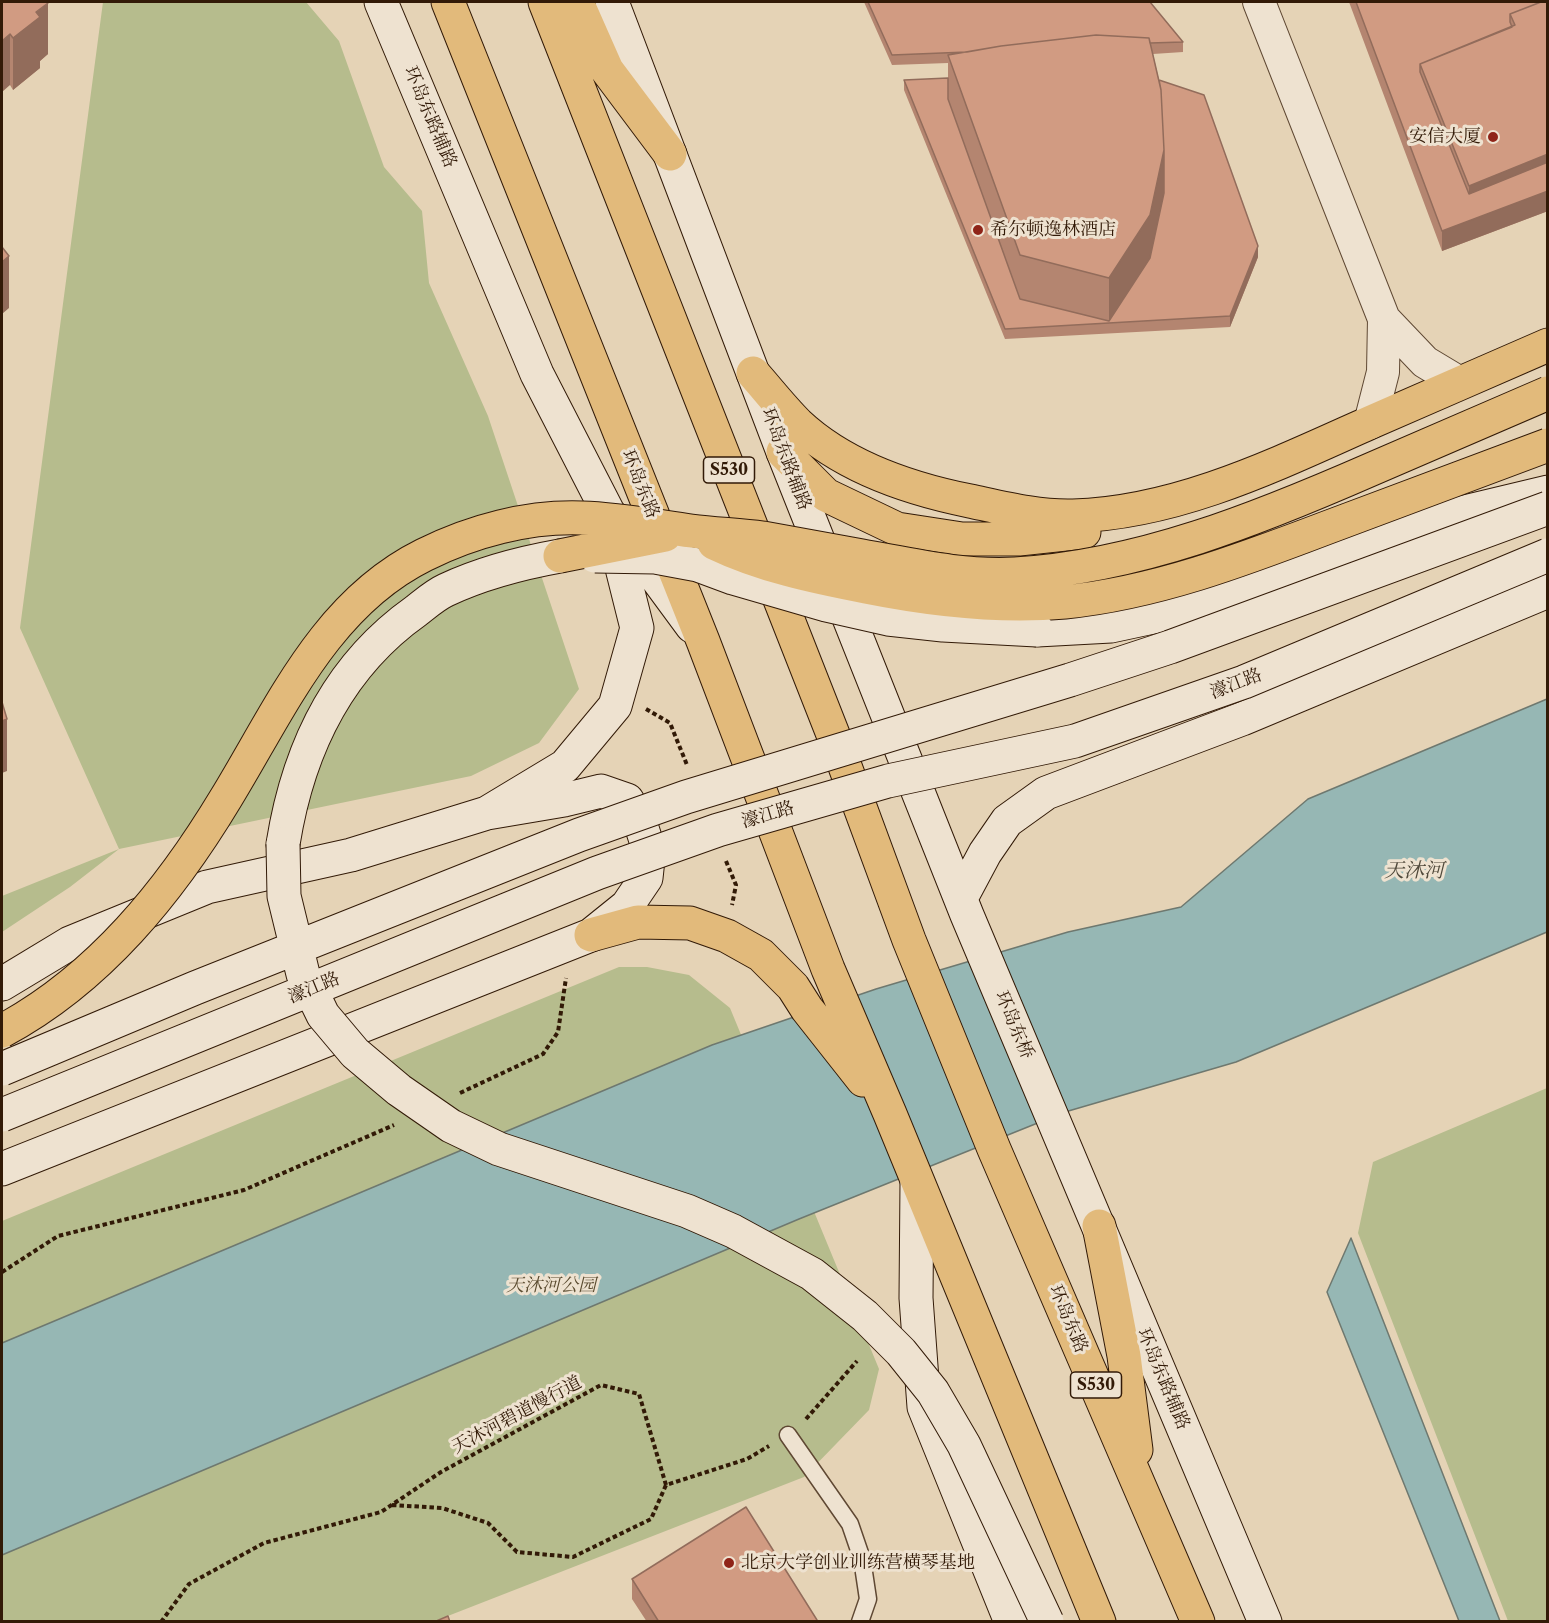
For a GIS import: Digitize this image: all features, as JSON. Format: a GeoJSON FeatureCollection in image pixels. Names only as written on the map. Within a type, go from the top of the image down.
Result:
{"type":"FeatureCollection","features":[{"type":"Feature","properties":{"kind":"main road","name":"环岛东路辅路"},"geometry":{"type":"LineString","coordinates":[[381,2],[537,374],[608,512],[703,641]]}},
{"type":"Feature","properties":{"kind":"main road","name":"环岛东路"},"geometry":{"type":"LineString","coordinates":[[448,2],[703,641],[828,969],[890,1114]]}},
{"type":"Feature","properties":{"kind":"main road","name":"环岛东路"},"geometry":{"type":"LineString","coordinates":[[545,2],[836,742],[909,940],[994,1149],[1198,1622]]}},
{"type":"Feature","properties":{"kind":"main road"},"geometry":{"type":"LineString","coordinates":[[577,2],[608,70],[670,154]]}},
{"type":"Feature","properties":{"kind":"main road","name":"环岛东路辅路"},"geometry":{"type":"LineString","coordinates":[[612,2],[783,452],[964,906]]}},
{"type":"Feature","properties":{"kind":"main road"},"geometry":{"type":"LineString","coordinates":[[753,373],[799,424],[828,445],[873,472],[936,494],[1024,512],[1072,516],[1128,511],[1190,496],[1304,453],[1548,345]]}},
{"type":"Feature","properties":{"kind":"main road"},"geometry":{"type":"LineString","coordinates":[[783,452],[826,495],[897,530],[962,539],[1019,539],[1112,529],[1180,511],[1232,491],[1548,357]]}},
{"type":"Feature","properties":{"kind":"main road"},"geometry":{"type":"LineString","coordinates":[[2,1031],[67,989],[128,933],[176,875],[328,632],[380,581],[425,555],[493,528],[541,520],[580,518],[640,522],[760,538],[954,573],[1013,574],[1088,566],[1204,536],[1313,494],[1548,393]]}},
{"type":"Feature","properties":{"kind":"main road"},"geometry":{"type":"LineString","coordinates":[[1047,1622],[964,1445],[933,1392],[901,1352],[865,1316],[812,1274],[733,1231],[687,1211],[499,1149],[451,1126],[399,1090],[355,1053],[324,1016],[303,974],[284,896],[283,844],[288,810],[304,761],[327,706],[352,669],[396,625],[444,591],[520,563],[687,530],[743,557],[817,578],[897,593],[982,603],[1065,602],[1148,588],[1258,554],[1548,445]]}},
{"type":"Feature","properties":{"kind":"main road"},"geometry":{"type":"LineString","coordinates":[[560,556],[655,557],[698,565],[732,578],[826,605],[888,619],[943,625],[1037,630],[1111,626],[1181,611],[1262,585],[1456,514],[1548,492]]}},
{"type":"Feature","properties":{"kind":"main road"},"geometry":{"type":"LineString","coordinates":[[2,1069],[195,988],[579,835],[686,797],[1070,680],[1170,647],[1548,508]]}},
{"type":"Feature","properties":{"kind":"main road"},"geometry":{"type":"LineString","coordinates":[[487,813],[565,766],[615,706],[637,628],[608,512]]}},
{"type":"Feature","properties":{"kind":"main road","name":"濠江路"},"geometry":{"type":"LineString","coordinates":[[2,1115],[597,873],[718,830],[888,781],[1087,737],[1244,682],[1548,555]]}},
{"type":"Feature","properties":{"kind":"main road"},"geometry":{"type":"LineString","coordinates":[[964,906],[985,853],[1007,821],[1046,793],[1242,719],[1548,591]]}},
{"type":"Feature","properties":{"kind":"main road"},"geometry":{"type":"LineString","coordinates":[[2,984],[70,943],[207,887],[351,855],[487,813],[602,791],[627,800],[640,822],[648,850],[646,878],[627,906],[591,935]]}},
{"type":"Feature","properties":{"kind":"main road","name":"环岛东桥"},"geometry":{"type":"LineString","coordinates":[[964,906],[1062,1136]]}},
{"type":"Feature","properties":{"kind":"main road"},"geometry":{"type":"LineString","coordinates":[[2,1168],[591,935],[638,922],[690,923],[727,936],[761,955],[793,987],[807,1009],[890,1114],[1099,1622]]}},
{"type":"Feature","properties":{"kind":"main road","name":"环岛东路辅路"},"geometry":{"type":"LineString","coordinates":[[1062,1136],[1265,1622]]}},
{"type":"Feature","properties":{"kind":"main road"},"geometry":{"type":"LineString","coordinates":[[917,1182],[916,1298],[924,1407],[1011,1622]]}},
{"type":"Feature","properties":{"kind":"main road"},"geometry":{"type":"LineString","coordinates":[[1099,1226],[1124,1356],[1140,1488]]}},
{"type":"Feature","properties":{"kind":"street"},"geometry":{"type":"LineString","coordinates":[[1259,2],[1384,319],[1425,362],[1460,383]]}},
{"type":"Feature","properties":{"kind":"street"},"geometry":{"type":"LineString","coordinates":[[1370,423],[1383,372],[1384,319]]}},
{"type":"Feature","properties":{"kind":"lane"},"geometry":{"type":"LineString","coordinates":[[788,1435],[850,1524],[862,1559],[868,1599],[860,1622]]}},
{"type":"Feature","properties":{"kind":"path"},"geometry":{"type":"LineString","coordinates":[[451,1098],[543,1054],[558,1032],[566,978]]}},
{"type":"Feature","properties":{"kind":"path"},"geometry":{"type":"LineString","coordinates":[[2,1272],[58,1236],[244,1190],[399,1122]]}},
{"type":"Feature","properties":{"kind":"path"},"geometry":{"type":"LineString","coordinates":[[391,1505],[442,1508],[488,1523],[517,1552],[573,1557],[651,1519],[666,1485],[747,1460],[788,1435],[798,1428],[857,1361]]}},
{"type":"Feature","properties":{"kind":"path","name":"天沐河碧道慢行道"},"geometry":{"type":"LineString","coordinates":[[160,1622],[189,1584],[264,1543],[381,1512],[441,1472],[601,1385],[639,1394],[666,1485]]}},
{"type":"Feature","properties":{"kind":"green space"},"geometry":{"type":"Polygon","coordinates":[[[103,2],[306,2],[339,41],[384,167],[422,211],[429,283],[488,416],[579,689],[539,743],[471,776],[119,849],[20,628],[103,2]]]}},
{"type":"Feature","properties":{"kind":"green space"},"geometry":{"type":"Polygon","coordinates":[[[119,849],[70,887],[2,932],[2,896],[119,849]]]}},
{"type":"Feature","properties":{"kind":"green space","name":"天沐河公园"},"geometry":{"type":"Polygon","coordinates":[[[619,967],[647,967],[689,975],[730,1008],[879,1369],[869,1410],[804,1477],[435,1621],[2,1622],[2,1221],[619,967]]]}},
{"type":"Feature","properties":{"kind":"green space"},"geometry":{"type":"Polygon","coordinates":[[[1547,1088],[1547,1621],[1508,1621],[1358,1233],[1373,1162],[1547,1088]]]}},
{"type":"Feature","properties":{"kind":"water","name":"天沐河"},"geometry":{"type":"Polygon","coordinates":[[[1547,699],[1547,932],[1236,1062],[1065,1112],[799,1219],[2,1555],[2,1343],[712,1045],[876,989],[1068,932],[1181,907],[1308,799],[1547,699]]]}},
{"type":"Feature","properties":{"kind":"water"},"geometry":{"type":"Polygon","coordinates":[[[1351,1238],[1500,1621],[1459,1621],[1327,1292],[1351,1238]]]}},
{"type":"Feature","properties":{"kind":"building"},"geometry":{"type":"Polygon","coordinates":[[[2,2],[48,3],[36,12],[40,17],[13,38],[10,34],[2,41],[2,2]]]}},
{"type":"Feature","properties":{"kind":"building"},"geometry":{"type":"Polygon","coordinates":[[[868,2],[1150,2],[1183,42],[1150,43],[1149,38],[1096,35],[967,52],[892,55],[868,2]]]}},
{"type":"Feature","properties":{"kind":"building"},"geometry":{"type":"Polygon","coordinates":[[[1356,2],[1541,2],[1510,14],[1512,27],[1420,64],[1420,72],[1469,194],[1548,162],[1548,191],[1442,231],[1356,2]]]}},
{"type":"Feature","properties":{"kind":"building","name":"安信大厦"},"geometry":{"type":"Polygon","coordinates":[[[1541,2],[1548,2],[1548,154],[1469,186],[1420,64],[1515,25],[1510,14],[1541,2]]]}},
{"type":"Feature","properties":{"kind":"building"},"geometry":{"type":"Polygon","coordinates":[[[1096,35],[1149,38],[1161,90],[1164,150],[1150,215],[1109,278],[1020,255],[948,55],[1001,46],[1096,35]]]}},
{"type":"Feature","properties":{"kind":"building"},"geometry":{"type":"Polygon","coordinates":[[[948,78],[948,99],[1020,299],[1109,321],[1150,258],[1164,193],[1164,150],[1159,80],[1204,95],[1258,246],[1230,316],[1005,329],[904,80],[948,78]]]}},
{"type":"Feature","properties":{"kind":"building"},"geometry":{"type":"Polygon","coordinates":[[[2,247],[9,256],[2,262],[2,247]]]}},
{"type":"Feature","properties":{"kind":"building"},"geometry":{"type":"Polygon","coordinates":[[[2,702],[7,719],[2,721],[2,702]]]}},
{"type":"Feature","properties":{"kind":"building","name":"北京大学创业训练营横琴基地"},"geometry":{"type":"Polygon","coordinates":[[[746,1507],[817,1620],[815,1622],[659,1622],[632,1579],[746,1507]]]}},
{"type":"Feature","properties":{"kind":"building"},"geometry":{"type":"Polygon","coordinates":[[[448,1616],[450,1622],[434,1622],[448,1616]]]}},
{"type":"Feature","properties":{"kind":"place","name":"安信大厦"},"geometry":{"type":"Point","coordinates":[1493,137]}},
{"type":"Feature","properties":{"kind":"place","name":"希尔顿逸林酒店"},"geometry":{"type":"Point","coordinates":[978,230]}},
{"type":"Feature","properties":{"kind":"place","name":"北京大学创业训练营横琴基地"},"geometry":{"type":"Point","coordinates":[729,1563]}}]}
